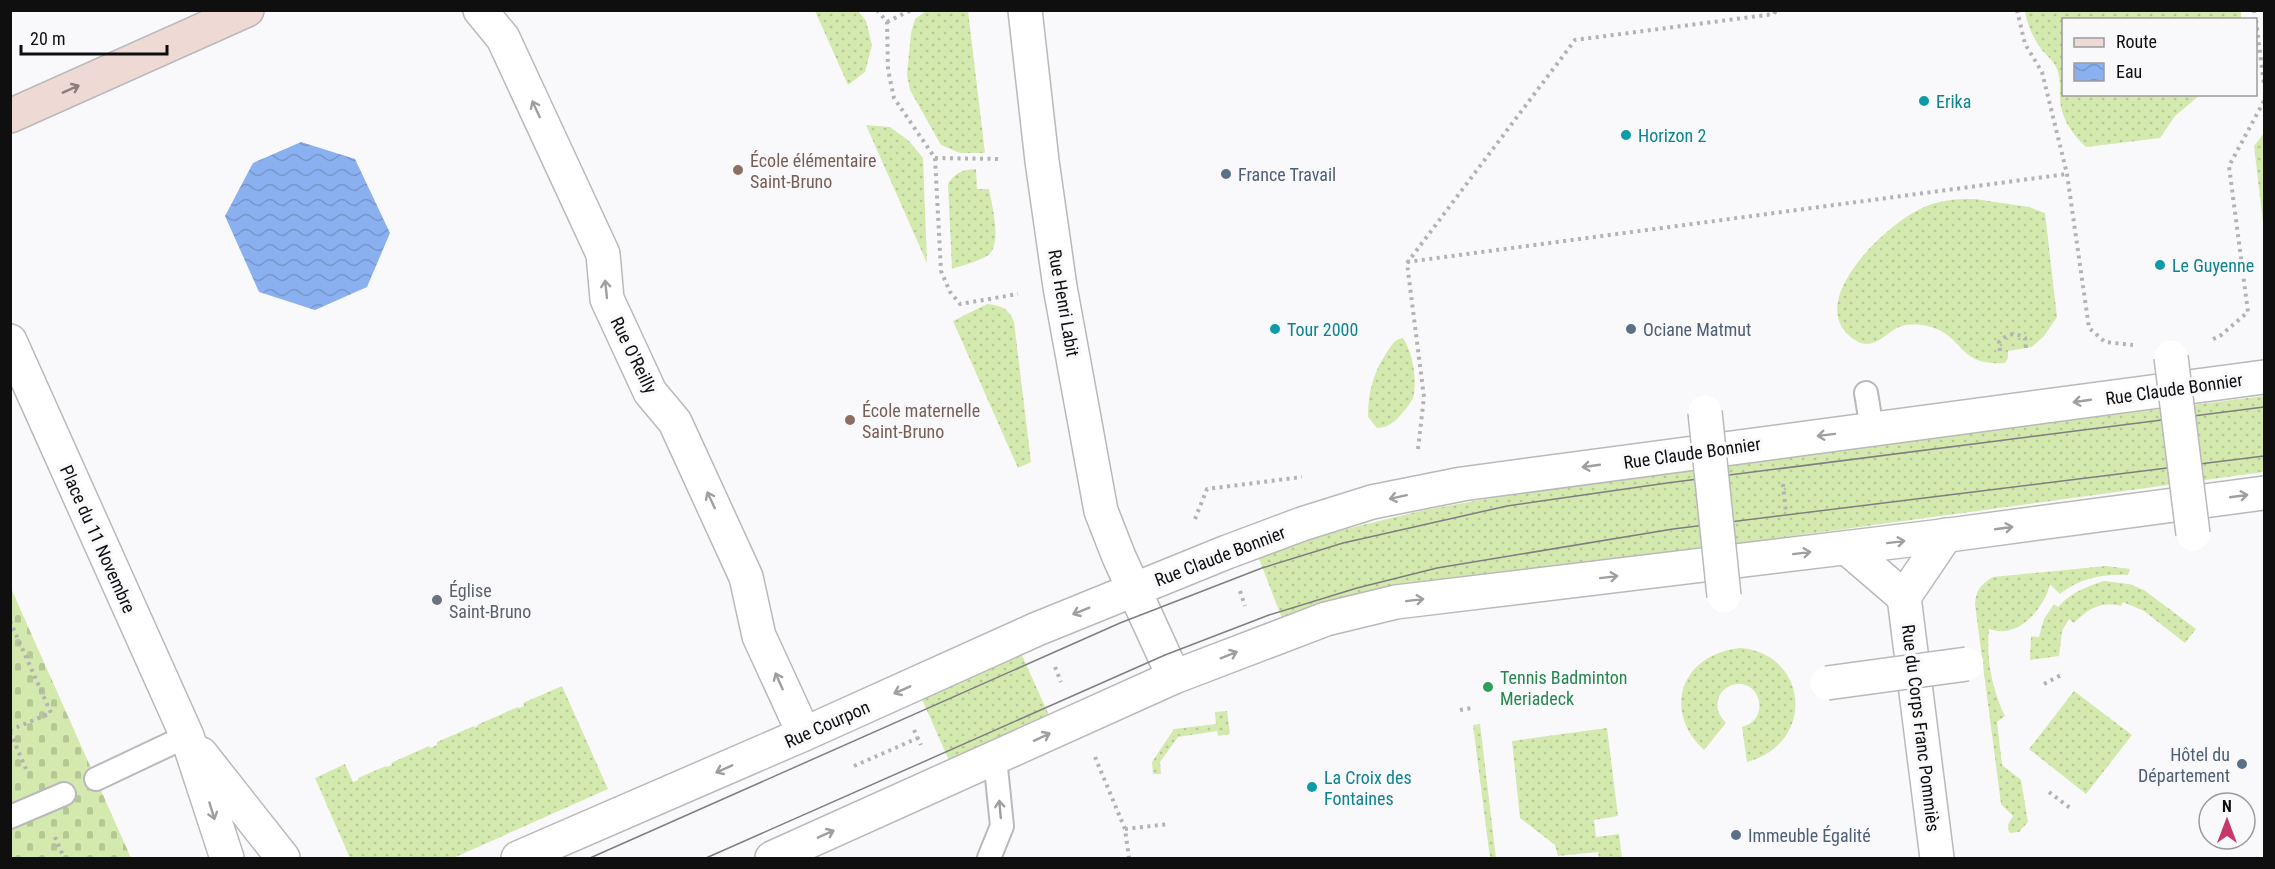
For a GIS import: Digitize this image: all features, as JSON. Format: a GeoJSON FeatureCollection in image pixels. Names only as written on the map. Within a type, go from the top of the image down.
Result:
{"type":"FeatureCollection","features":[{"type":"Feature","properties":{"kind":"main road"},"geometry":{"type":"LineString","coordinates":[[10,116],[247,10]]}},
{"type":"Feature","properties":{"kind":"street","name":"Rue O'Reilly"},"geometry":{"type":"LineString","coordinates":[[480,10],[503,38],[603,254],[607,299],[650,392],[675,422],[746,577],[759,636],[804,734]]}},
{"type":"Feature","properties":{"kind":"street","name":"Rue Henri Labit"},"geometry":{"type":"LineString","coordinates":[[1025,10],[1042,161],[1060,287],[1101,511],[1119,557],[1174,677]]}},
{"type":"Feature","properties":{"kind":"street","name":"Place du 11 Novembre"},"geometry":{"type":"LineString","coordinates":[[10,341],[187,736],[227,858]]}},
{"type":"Feature","properties":{"kind":"street"},"geometry":{"type":"LineString","coordinates":[[2171,357],[2193,534]]}},
{"type":"Feature","properties":{"kind":"street","name":"Rue Claude Bonnier"},"geometry":{"type":"LineString","coordinates":[[1135,589],[1244,545],[1372,502],[1462,484],[2265,377]]}},
{"type":"Feature","properties":{"kind":"street"},"geometry":{"type":"LineString","coordinates":[[1705,412],[1724,596]]}},
{"type":"Feature","properties":{"kind":"street"},"geometry":{"type":"LineString","coordinates":[[772,858],[1174,677],[1326,620],[1396,603],[1946,536],[2265,493]]}},
{"type":"Feature","properties":{"kind":"street"},"geometry":{"type":"LineString","coordinates":[[1847,548],[1904,597],[1946,536]]}},
{"type":"Feature","properties":{"kind":"street","name":"Rue Courpon"},"geometry":{"type":"LineString","coordinates":[[518,858],[804,734],[1037,629],[1135,589]]}},
{"type":"Feature","properties":{"kind":"street","name":"Rue du Corps Franc Pommiès"},"geometry":{"type":"LineString","coordinates":[[1904,597],[1937,858]]}},
{"type":"Feature","properties":{"kind":"street"},"geometry":{"type":"LineString","coordinates":[[1827,683],[1967,664]]}},
{"type":"Feature","properties":{"kind":"street","name":"Place du 11 Novembre"},"geometry":{"type":"LineString","coordinates":[[187,736],[283,858]]}},
{"type":"Feature","properties":{"kind":"lane"},"geometry":{"type":"LineString","coordinates":[[1866,393],[1872,429]]}},
{"type":"Feature","properties":{"kind":"lane"},"geometry":{"type":"LineString","coordinates":[[96,779],[187,736]]}},
{"type":"Feature","properties":{"kind":"lane"},"geometry":{"type":"LineString","coordinates":[[989,858],[1002,826],[995,758]]}},
{"type":"Feature","properties":{"kind":"lane"},"geometry":{"type":"LineString","coordinates":[[10,817],[64,794]]}},
{"type":"Feature","properties":{"kind":"path"},"geometry":{"type":"LineString","coordinates":[[877,10],[887,22],[888,70],[894,98],[935,158],[941,271],[950,292],[960,304],[1060,287]]}},
{"type":"Feature","properties":{"kind":"path"},"geometry":{"type":"LineString","coordinates":[[887,22],[911,10]]}},
{"type":"Feature","properties":{"kind":"path"},"geometry":{"type":"LineString","coordinates":[[1418,449],[1424,397],[1407,262],[1575,40],[1774,14],[1776,10]]}},
{"type":"Feature","properties":{"kind":"path"},"geometry":{"type":"LineString","coordinates":[[2018,10],[2025,44],[2042,72],[2067,174],[2089,328],[2105,342],[2136,345],[2171,357],[2220,336],[2248,312],[2229,166],[2265,101]]}},
{"type":"Feature","properties":{"kind":"path"},"geometry":{"type":"LineString","coordinates":[[2257,33],[2265,86]]}},
{"type":"Feature","properties":{"kind":"path"},"geometry":{"type":"LineString","coordinates":[[935,158],[1042,161]]}},
{"type":"Feature","properties":{"kind":"path"},"geometry":{"type":"LineString","coordinates":[[1407,262],[2067,174]]}},
{"type":"Feature","properties":{"kind":"path"},"geometry":{"type":"LineString","coordinates":[[2000,351],[1999,342],[2006,335],[2017,334],[2025,338],[2026,348]]}},
{"type":"Feature","properties":{"kind":"path"},"geometry":{"type":"LineString","coordinates":[[1778,441],[1790,555]]}},
{"type":"Feature","properties":{"kind":"path"},"geometry":{"type":"LineString","coordinates":[[1207,489],[1306,476]]}},
{"type":"Feature","properties":{"kind":"path"},"geometry":{"type":"LineString","coordinates":[[10,621],[51,713],[10,730]]}},
{"type":"Feature","properties":{"kind":"path"},"geometry":{"type":"LineString","coordinates":[[1037,629],[1125,829],[1129,858]]}},
{"type":"Feature","properties":{"kind":"path"},"geometry":{"type":"LineString","coordinates":[[2044,684],[2063,674]]}},
{"type":"Feature","properties":{"kind":"path"},"geometry":{"type":"LineString","coordinates":[[1460,710],[1472,708]]}},
{"type":"Feature","properties":{"kind":"path"},"geometry":{"type":"LineString","coordinates":[[854,766],[918,738]]}},
{"type":"Feature","properties":{"kind":"path"},"geometry":{"type":"LineString","coordinates":[[2049,792],[2070,808]]}},
{"type":"Feature","properties":{"kind":"path"},"geometry":{"type":"LineString","coordinates":[[1125,829],[1169,824]]}},
{"type":"Feature","properties":{"kind":"green space"},"geometry":{"type":"Polygon","coordinates":[[[2025,10],[2241,11],[2241,18],[2062,18],[2062,96],[2199,96],[2175,116],[2160,138],[2086,147],[2065,120],[2060,99],[2058,71],[2035,40],[2025,10]]]}},
{"type":"Feature","properties":{"kind":"green space"},"geometry":{"type":"Polygon","coordinates":[[[815,11],[858,11],[866,21],[872,45],[865,72],[848,85],[815,11]]]}},
{"type":"Feature","properties":{"kind":"green space"},"geometry":{"type":"Polygon","coordinates":[[[926,11],[968,11],[985,153],[960,153],[941,145],[910,90],[907,75],[911,33],[915,19],[926,11]]]}},
{"type":"Feature","properties":{"kind":"green space"},"geometry":{"type":"Polygon","coordinates":[[[866,125],[890,127],[909,141],[923,158],[927,263],[866,125]]]}},
{"type":"Feature","properties":{"kind":"green space"},"geometry":{"type":"Polygon","coordinates":[[[2264,133],[2264,230],[2254,146],[2264,133]]]}},
{"type":"Feature","properties":{"kind":"green space"},"geometry":{"type":"Polygon","coordinates":[[[976,169],[977,189],[989,189],[995,225],[994,244],[987,256],[952,269],[948,184],[960,172],[976,169]]]}},
{"type":"Feature","properties":{"kind":"green space"},"geometry":{"type":"Polygon","coordinates":[[[1975,199],[2029,207],[2045,213],[2057,317],[2044,336],[2032,347],[2008,351],[2005,363],[1989,363],[1969,356],[1950,337],[1923,325],[1911,324],[1899,327],[1873,343],[1861,343],[1855,340],[1841,325],[1837,307],[1842,288],[1869,249],[1903,219],[1918,210],[1946,201],[1975,199]]]}},
{"type":"Feature","properties":{"kind":"green space"},"geometry":{"type":"Polygon","coordinates":[[[987,304],[1004,308],[1014,322],[1031,462],[1018,468],[953,321],[987,304]]]}},
{"type":"Feature","properties":{"kind":"green space"},"geometry":{"type":"Polygon","coordinates":[[[1403,338],[1413,365],[1414,394],[1410,404],[1396,420],[1377,428],[1368,417],[1373,381],[1379,365],[1392,345],[1396,340],[1403,338]]]}},
{"type":"Feature","properties":{"kind":"green space"},"geometry":{"type":"Polygon","coordinates":[[[2264,396],[2264,472],[1676,552],[1283,621],[1258,556],[1338,531],[1424,510],[1503,496],[1666,471],[2264,396]]]}},
{"type":"Feature","properties":{"kind":"green space"},"geometry":{"type":"Polygon","coordinates":[[[2106,566],[2130,569],[2128,575],[2092,578],[2075,584],[2060,594],[2050,584],[2044,600],[2027,621],[2012,629],[2000,631],[1989,629],[1988,651],[1991,674],[2005,716],[1997,722],[2002,765],[2021,780],[2028,822],[2019,832],[2010,833],[2008,825],[2013,816],[2001,804],[1975,604],[1978,591],[1993,577],[2106,566]]]}},
{"type":"Feature","properties":{"kind":"green space"},"geometry":{"type":"Polygon","coordinates":[[[2104,581],[2129,584],[2144,590],[2196,629],[2185,643],[2144,611],[2123,602],[2121,606],[2101,605],[2089,610],[2074,623],[2069,619],[2062,631],[2059,656],[2030,660],[2031,636],[2039,637],[2044,619],[2054,604],[2058,607],[2068,597],[2104,581]]]}},
{"type":"Feature","properties":{"kind":"green space"},"geometry":{"type":"Polygon","coordinates":[[[10,586],[131,858],[11,858],[10,586]]]}},
{"type":"Feature","properties":{"kind":"green space"},"geometry":{"type":"Polygon","coordinates":[[[1740,648],[1763,654],[1780,665],[1791,681],[1795,700],[1793,719],[1785,737],[1770,752],[1747,762],[1742,727],[1751,723],[1759,709],[1759,700],[1750,687],[1742,684],[1732,685],[1721,693],[1718,708],[1726,723],[1704,750],[1691,734],[1683,718],[1681,702],[1684,686],[1692,672],[1704,661],[1720,652],[1740,648]]]}},
{"type":"Feature","properties":{"kind":"green space"},"geometry":{"type":"Polygon","coordinates":[[[1021,653],[1051,720],[951,765],[921,697],[1021,653]]]}},
{"type":"Feature","properties":{"kind":"green space"},"geometry":{"type":"Polygon","coordinates":[[[562,686],[608,789],[453,858],[350,858],[315,778],[345,764],[353,782],[429,746],[430,748],[437,745],[437,742],[524,706],[523,703],[562,686]]]}},
{"type":"Feature","properties":{"kind":"green space"},"geometry":{"type":"Polygon","coordinates":[[[2074,691],[2132,735],[2086,794],[2029,749],[2074,691]]]}},
{"type":"Feature","properties":{"kind":"green space"},"geometry":{"type":"Polygon","coordinates":[[[1227,711],[1230,734],[1218,736],[1217,731],[1178,737],[1160,762],[1161,774],[1153,774],[1152,762],[1174,729],[1216,724],[1215,712],[1227,711]]]}},
{"type":"Feature","properties":{"kind":"green space"},"geometry":{"type":"Polygon","coordinates":[[[1480,724],[1496,858],[1490,858],[1473,725],[1480,724]]]}},
{"type":"Feature","properties":{"kind":"green space"},"geometry":{"type":"Polygon","coordinates":[[[1607,728],[1618,816],[1594,820],[1596,837],[1619,834],[1622,858],[1599,858],[1598,852],[1558,856],[1555,845],[1520,818],[1512,741],[1607,728]]]}},
{"type":"Feature","properties":{"kind":"water"},"geometry":{"type":"Polygon","coordinates":[[[301,142],[355,159],[390,233],[367,287],[315,310],[259,292],[225,216],[253,163],[301,142]]]}},
{"type":"Feature","properties":{"kind":"tram line"},"geometry":{"type":"LineString","coordinates":[[590,858],[1120,623],[1262,568],[1343,543],[1507,506],[1667,483],[2264,407]]}},
{"type":"Feature","properties":{"kind":"tram line"},"geometry":{"type":"LineString","coordinates":[[706,858],[1165,655],[1269,615],[1357,588],[1437,568],[1673,529],[2264,456]]}},
{"type":"Feature","properties":{"kind":"place","name":"Erika"},"geometry":{"type":"Point","coordinates":[1924,101]}},
{"type":"Feature","properties":{"kind":"place","name":"Horizon 2"},"geometry":{"type":"Point","coordinates":[1626,135]}},
{"type":"Feature","properties":{"kind":"place","name":"École élémentaire Saint-Bruno"},"geometry":{"type":"Point","coordinates":[738,170]}},
{"type":"Feature","properties":{"kind":"place","name":"France Travail"},"geometry":{"type":"Point","coordinates":[1226,174]}},
{"type":"Feature","properties":{"kind":"place","name":"Le Guyenne"},"geometry":{"type":"Point","coordinates":[2160,265]}},
{"type":"Feature","properties":{"kind":"place","name":"Tour 2000"},"geometry":{"type":"Point","coordinates":[1275,329]}},
{"type":"Feature","properties":{"kind":"place","name":"Ociane Matmut"},"geometry":{"type":"Point","coordinates":[1631,329]}},
{"type":"Feature","properties":{"kind":"place","name":"École maternelle Saint-Bruno"},"geometry":{"type":"Point","coordinates":[850,420]}},
{"type":"Feature","properties":{"kind":"place","name":"Église Saint-Bruno"},"geometry":{"type":"Point","coordinates":[437,600]}},
{"type":"Feature","properties":{"kind":"place","name":"Tennis Badminton Meriadeck"},"geometry":{"type":"Point","coordinates":[1488,687]}},
{"type":"Feature","properties":{"kind":"place","name":"Hôtel du Département"},"geometry":{"type":"Point","coordinates":[2242,764]}},
{"type":"Feature","properties":{"kind":"place","name":"La Croix des Fontaines"},"geometry":{"type":"Point","coordinates":[1312,787]}},
{"type":"Feature","properties":{"kind":"place","name":"Immeuble Égalité"},"geometry":{"type":"Point","coordinates":[1736,835]}}]}
